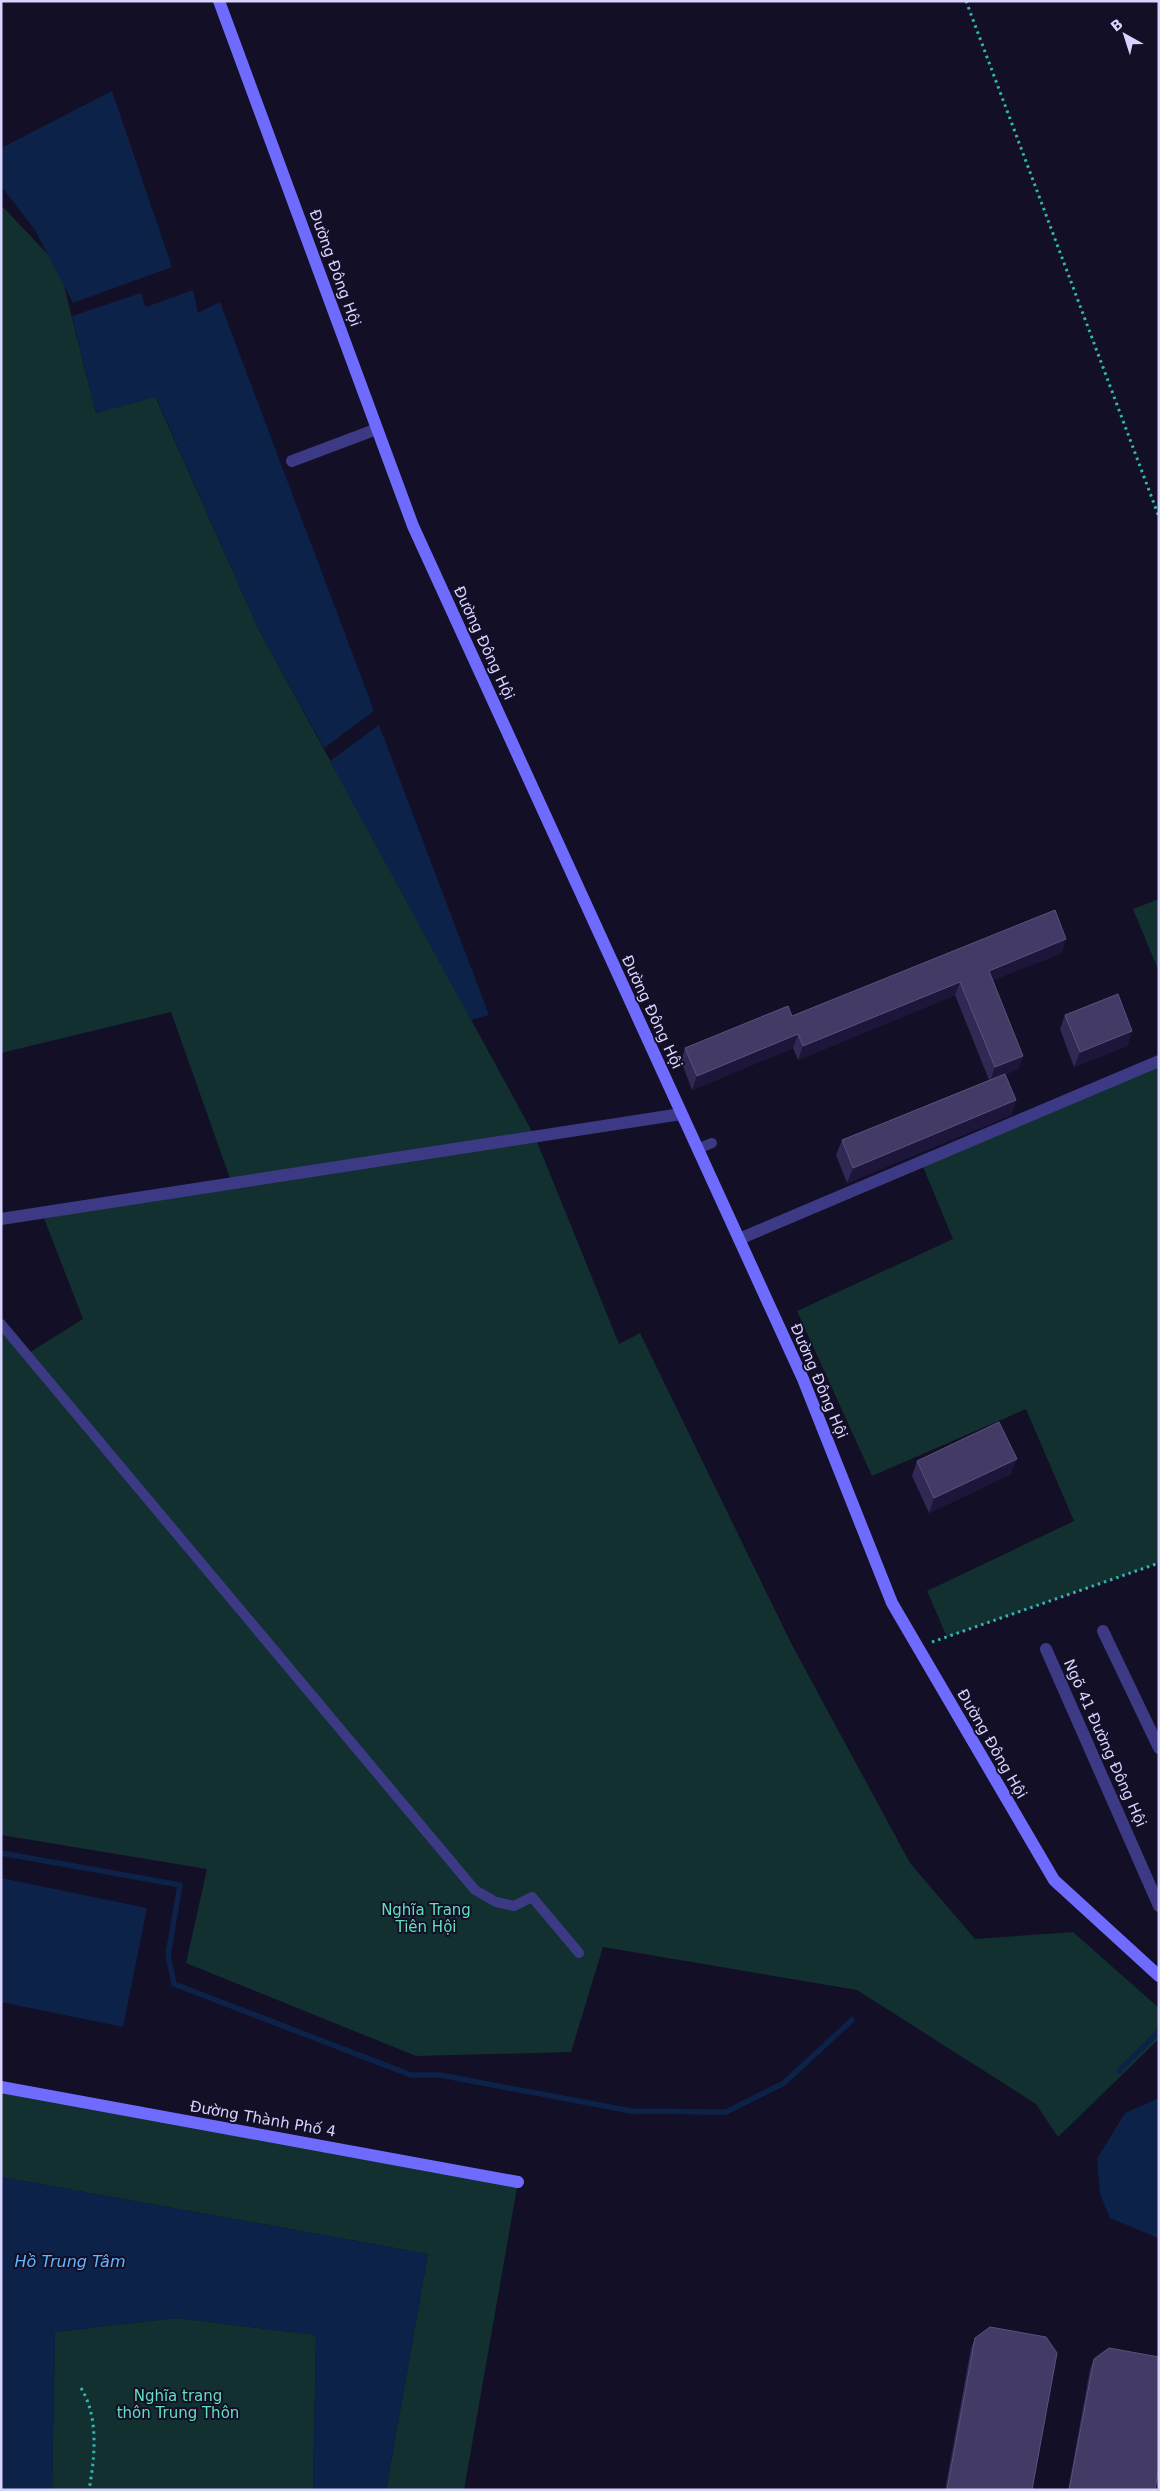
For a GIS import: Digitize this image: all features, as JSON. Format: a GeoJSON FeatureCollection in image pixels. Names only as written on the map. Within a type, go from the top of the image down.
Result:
{"type":"FeatureCollection","features":[{"type":"Feature","properties":{"kind":"street","name":"Đường Đông Hội"},"geometry":{"type":"LineString","coordinates":[[219,1],[413,526],[803,1379],[892,1603],[1054,1880],[1159,1976]]}},
{"type":"Feature","properties":{"kind":"street"},"geometry":{"type":"LineString","coordinates":[[292,461],[377,429]]}},
{"type":"Feature","properties":{"kind":"street"},"geometry":{"type":"LineString","coordinates":[[739,1239],[1159,1061]]}},
{"type":"Feature","properties":{"kind":"street"},"geometry":{"type":"LineString","coordinates":[[1,1219],[681,1114]]}},
{"type":"Feature","properties":{"kind":"street"},"geometry":{"type":"LineString","coordinates":[[1103,1631],[1159,1748]]}},
{"type":"Feature","properties":{"kind":"street","name":"Ngõ 41 Đường Đông Hội"},"geometry":{"type":"LineString","coordinates":[[1046,1649],[1159,1906]]}},
{"type":"Feature","properties":{"kind":"street","name":"Đường Thành Phố 4"},"geometry":{"type":"LineString","coordinates":[[1,2088],[518,2182]]}},
{"type":"Feature","properties":{"kind":"lane"},"geometry":{"type":"LineString","coordinates":[[697,1149],[712,1143]]}},
{"type":"Feature","properties":{"kind":"lane"},"geometry":{"type":"LineString","coordinates":[[1,1324],[475,1890],[496,1902],[514,1906],[532,1897],[579,1953]]}},
{"type":"Feature","properties":{"kind":"path"},"geometry":{"type":"LineString","coordinates":[[966,1],[1159,516]]}},
{"type":"Feature","properties":{"kind":"path"},"geometry":{"type":"LineString","coordinates":[[918,1648],[1159,1563]]}},
{"type":"Feature","properties":{"kind":"path"},"geometry":{"type":"LineString","coordinates":[[81,2388],[89,2401],[95,2458],[89,2490]]}},
{"type":"Feature","properties":{"kind":"green space","name":"Nghĩa Trang Tiên Hội"},"geometry":{"type":"Polygon","coordinates":[[[1,205],[59,266],[96,413],[155,396],[258,628],[535,1137],[619,1344],[640,1333],[792,1645],[910,1863],[975,1939],[1073,1932],[1159,2008],[1159,2039],[1058,2137],[1036,2104],[857,1990],[603,1947],[571,2052],[416,2056],[186,1963],[207,1869],[1,1835],[1,1324],[27,1354],[83,1319],[42,1213],[232,1184],[171,1012],[1,1053],[1,205]]]}},
{"type":"Feature","properties":{"kind":"green space"},"geometry":{"type":"Polygon","coordinates":[[[1159,899],[1159,972],[1133,909],[1159,899]]]}},
{"type":"Feature","properties":{"kind":"green space"},"geometry":{"type":"Polygon","coordinates":[[[1159,1064],[1159,1563],[947,1637],[927,1591],[1074,1521],[1026,1409],[872,1476],[797,1311],[953,1239],[921,1162],[1159,1064]]]}},
{"type":"Feature","properties":{"kind":"green space"},"geometry":{"type":"Polygon","coordinates":[[[1,2087],[518,2182],[464,2490],[386,2490],[428,2254],[1,2177],[1,2087]]]}},
{"type":"Feature","properties":{"kind":"green space","name":"Nghĩa trang thôn Trung Thôn"},"geometry":{"type":"Polygon","coordinates":[[[176,2318],[316,2335],[313,2490],[52,2490],[55,2332],[176,2318]]]}},
{"type":"Feature","properties":{"kind":"water"},"geometry":{"type":"Polygon","coordinates":[[[112,91],[172,267],[73,303],[35,230],[1,186],[1,148],[112,91]]]}},
{"type":"Feature","properties":{"kind":"water"},"geometry":{"type":"Polygon","coordinates":[[[193,290],[198,313],[220,302],[374,711],[324,748],[258,628],[156,397],[96,413],[72,316],[141,293],[146,307],[193,290]]]}},
{"type":"Feature","properties":{"kind":"water"},"geometry":{"type":"Polygon","coordinates":[[[379,725],[489,1015],[471,1020],[330,761],[379,725]]]}},
{"type":"Feature","properties":{"kind":"water"},"geometry":{"type":"Polygon","coordinates":[[[1,1878],[147,1908],[123,2027],[1,2002],[1,1878]]]}},
{"type":"Feature","properties":{"kind":"water"},"geometry":{"type":"Polygon","coordinates":[[[1159,2098],[1158,2238],[1110,2218],[1100,2194],[1097,2159],[1125,2113],[1159,2098]]]}},
{"type":"Feature","properties":{"kind":"water","name":"Hồ Trung Tâm"},"geometry":{"type":"Polygon","coordinates":[[[1,2177],[428,2254],[386,2490],[313,2490],[316,2335],[176,2318],[55,2332],[52,2490],[1,2490],[1,2177]]]}},
{"type":"Feature","properties":{"kind":"building"},"geometry":{"type":"Polygon","coordinates":[[[1055,910],[1066,939],[989,971],[1023,1056],[995,1067],[960,982],[803,1046],[798,1034],[697,1076],[685,1048],[788,1006],[792,1016],[1055,910]]]}},
{"type":"Feature","properties":{"kind":"building"},"geometry":{"type":"Polygon","coordinates":[[[1118,994],[1132,1031],[1080,1052],[1065,1015],[1118,994]]]}},
{"type":"Feature","properties":{"kind":"building"},"geometry":{"type":"Polygon","coordinates":[[[1005,1074],[1016,1100],[853,1168],[842,1140],[1005,1074]]]}},
{"type":"Feature","properties":{"kind":"building"},"geometry":{"type":"Polygon","coordinates":[[[999,1422],[1017,1459],[934,1498],[917,1461],[999,1422]]]}},
{"type":"Feature","properties":{"kind":"building"},"geometry":{"type":"Polygon","coordinates":[[[990,2327],[1046,2337],[1057,2353],[1032,2490],[947,2490],[975,2338],[990,2327]]]}},
{"type":"Feature","properties":{"kind":"building"},"geometry":{"type":"Polygon","coordinates":[[[1109,2348],[1159,2357],[1159,2467],[1155,2490],[1069,2490],[1094,2359],[1109,2348]]]}},
{"type":"Feature","properties":{"kind":"waterway"},"geometry":{"type":"LineString","coordinates":[[1,1853],[180,1885],[168,1955],[174,1984],[411,2075],[440,2075],[631,2111],[726,2112],[784,2083],[852,2020]]}},
{"type":"Feature","properties":{"kind":"waterway"},"geometry":{"type":"LineString","coordinates":[[1119,2071],[1159,2031]]}}]}
